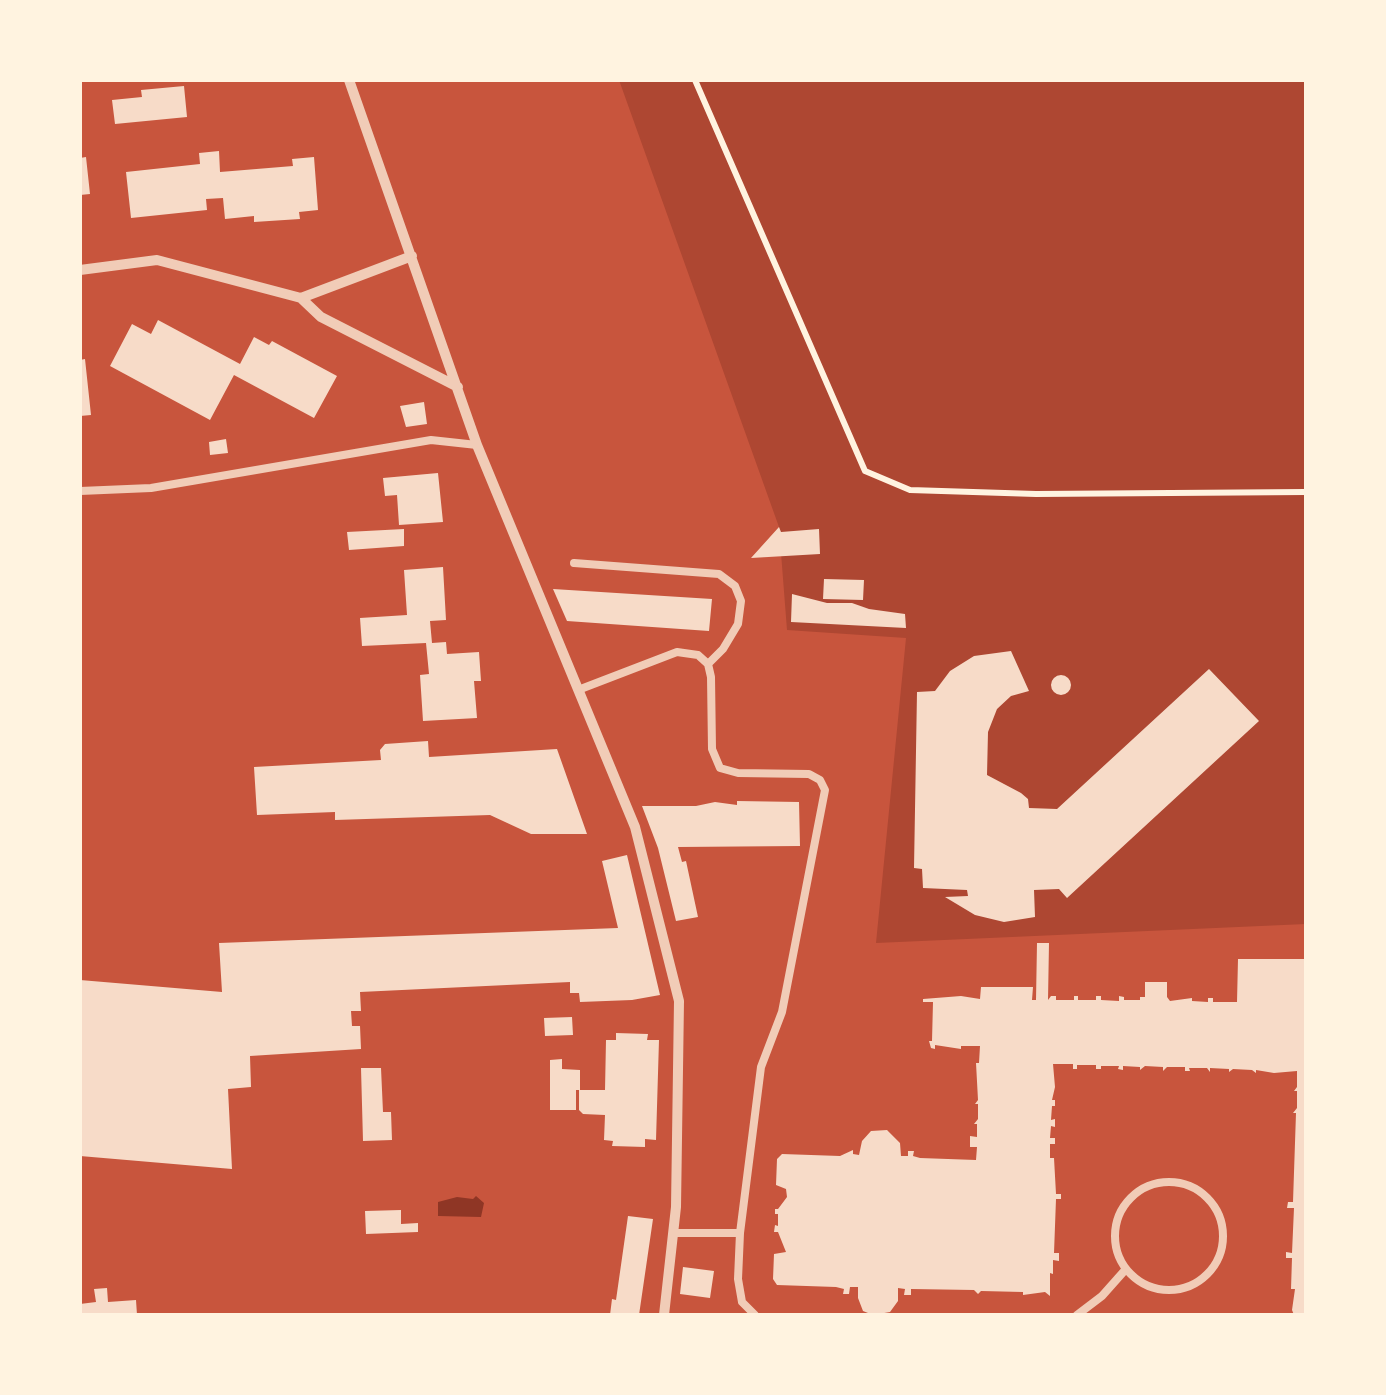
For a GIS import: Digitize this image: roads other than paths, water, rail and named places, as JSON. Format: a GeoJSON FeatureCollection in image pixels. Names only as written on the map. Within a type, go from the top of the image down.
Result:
{"type":"FeatureCollection","features":[{"type":"Feature","properties":{"kind":"street"},"geometry":{"type":"LineString","coordinates":[[349,80],[477,446],[635,828],[679,1001],[676,1206],[664,1315]]}},
{"type":"Feature","properties":{"kind":"street"},"geometry":{"type":"LineString","coordinates":[[301,298],[412,256]]}},
{"type":"Feature","properties":{"kind":"street"},"geometry":{"type":"LineString","coordinates":[[80,270],[157,260],[301,298],[321,317],[458,387]]}},
{"type":"Feature","properties":{"kind":"lane"},"geometry":{"type":"LineString","coordinates":[[80,491],[151,488],[431,440],[477,446]]}},
{"type":"Feature","properties":{"kind":"lane"},"geometry":{"type":"LineString","coordinates":[[574,563],[719,574],[735,586],[741,601],[738,624],[708,664]]}},
{"type":"Feature","properties":{"kind":"lane"},"geometry":{"type":"LineString","coordinates":[[578,690],[678,652],[698,655],[708,664],[712,749],[720,768],[738,774],[809,774],[820,780],[825,790],[782,1012],[761,1067],[738,1279],[742,1302],[756,1315]]}},
{"type":"Feature","properties":{"kind":"lane"},"geometry":{"type":"LineString","coordinates":[[1174,1182],[1206,1195],[1222,1225],[1223,1244],[1218,1261],[1207,1276],[1192,1286],[1156,1289],[1139,1281],[1126,1268],[1117,1252],[1118,1217],[1140,1190],[1156,1183],[1174,1182]]}},
{"type":"Feature","properties":{"kind":"lane"},"geometry":{"type":"LineString","coordinates":[[673,1233],[740,1233]]}},
{"type":"Feature","properties":{"kind":"lane"},"geometry":{"type":"LineString","coordinates":[[1077,1315],[1102,1296],[1126,1268]]}}]}
